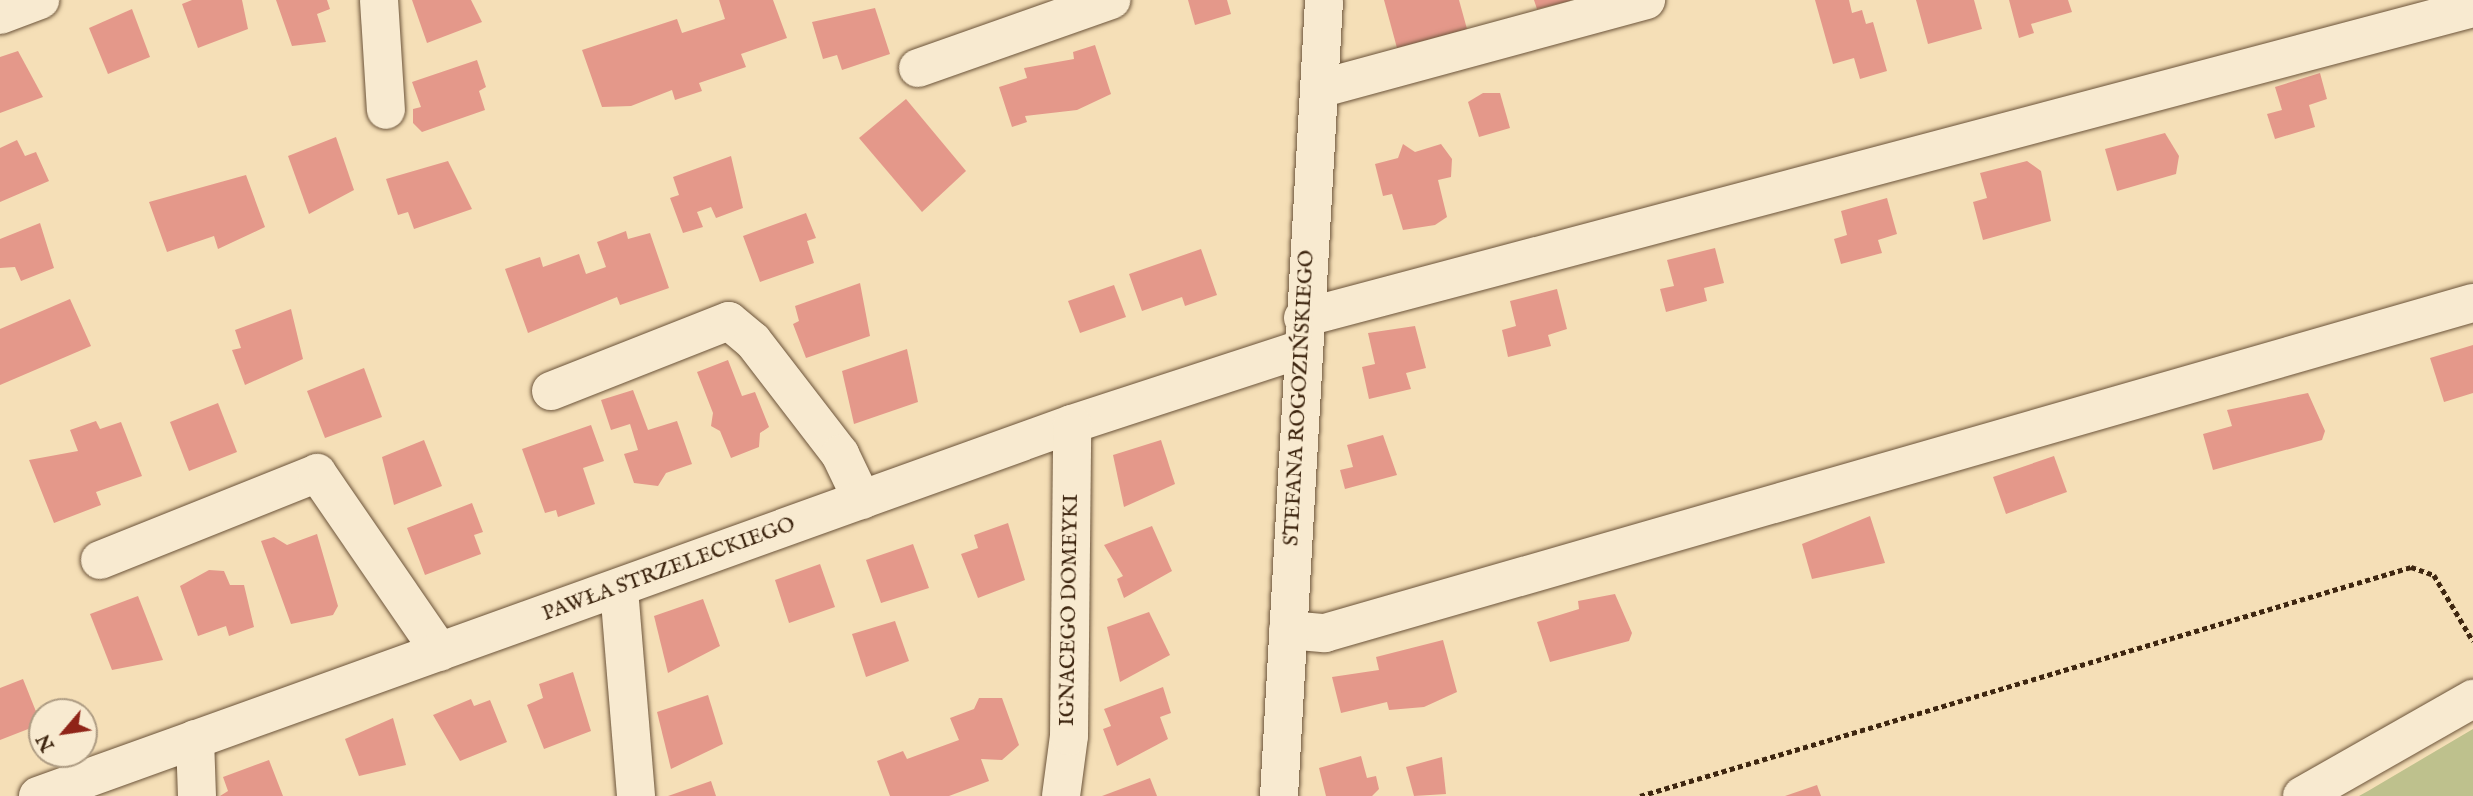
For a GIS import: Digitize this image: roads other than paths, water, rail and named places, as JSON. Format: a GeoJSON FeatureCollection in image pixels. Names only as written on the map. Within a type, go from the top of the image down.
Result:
{"type":"FeatureCollection","features":[{"type":"Feature","properties":{"kind":"street"},"geometry":{"type":"LineString","coordinates":[[0,15],[40,0]]}},
{"type":"Feature","properties":{"kind":"street"},"geometry":{"type":"LineString","coordinates":[[379,0],[386,110]]}},
{"type":"Feature","properties":{"kind":"street"},"geometry":{"type":"LineString","coordinates":[[918,68],[1111,0]]}},
{"type":"Feature","properties":{"kind":"street","name":"STEFANA ROGOZIŃSKIEGO"},"geometry":{"type":"LineString","coordinates":[[1279,796],[1302,334],[1324,0]]}},
{"type":"Feature","properties":{"kind":"street"},"geometry":{"type":"LineString","coordinates":[[1320,89],[1646,0]]}},
{"type":"Feature","properties":{"kind":"street","name":"PAWŁA STRZELECKIEGO"},"geometry":{"type":"LineString","coordinates":[[38,796],[1072,424],[1302,334],[2473,8]]}},
{"type":"Feature","properties":{"kind":"street"},"geometry":{"type":"LineString","coordinates":[[1288,630],[1325,633],[2473,303]]}},
{"type":"Feature","properties":{"kind":"street"},"geometry":{"type":"LineString","coordinates":[[551,391],[729,321],[753,341],[840,454],[862,500]]}},
{"type":"Feature","properties":{"kind":"street","name":"IGNACEGO DOMEYKI"},"geometry":{"type":"LineString","coordinates":[[1061,796],[1069,736],[1072,424]]}},
{"type":"Feature","properties":{"kind":"street"},"geometry":{"type":"LineString","coordinates":[[100,560],[317,473],[440,652]]}},
{"type":"Feature","properties":{"kind":"street"},"geometry":{"type":"LineString","coordinates":[[619,589],[636,796]]}},
{"type":"Feature","properties":{"kind":"street"},"geometry":{"type":"LineString","coordinates":[[2302,796],[2473,699]]}},
{"type":"Feature","properties":{"kind":"street"},"geometry":{"type":"LineString","coordinates":[[195,739],[197,796]]}}]}
